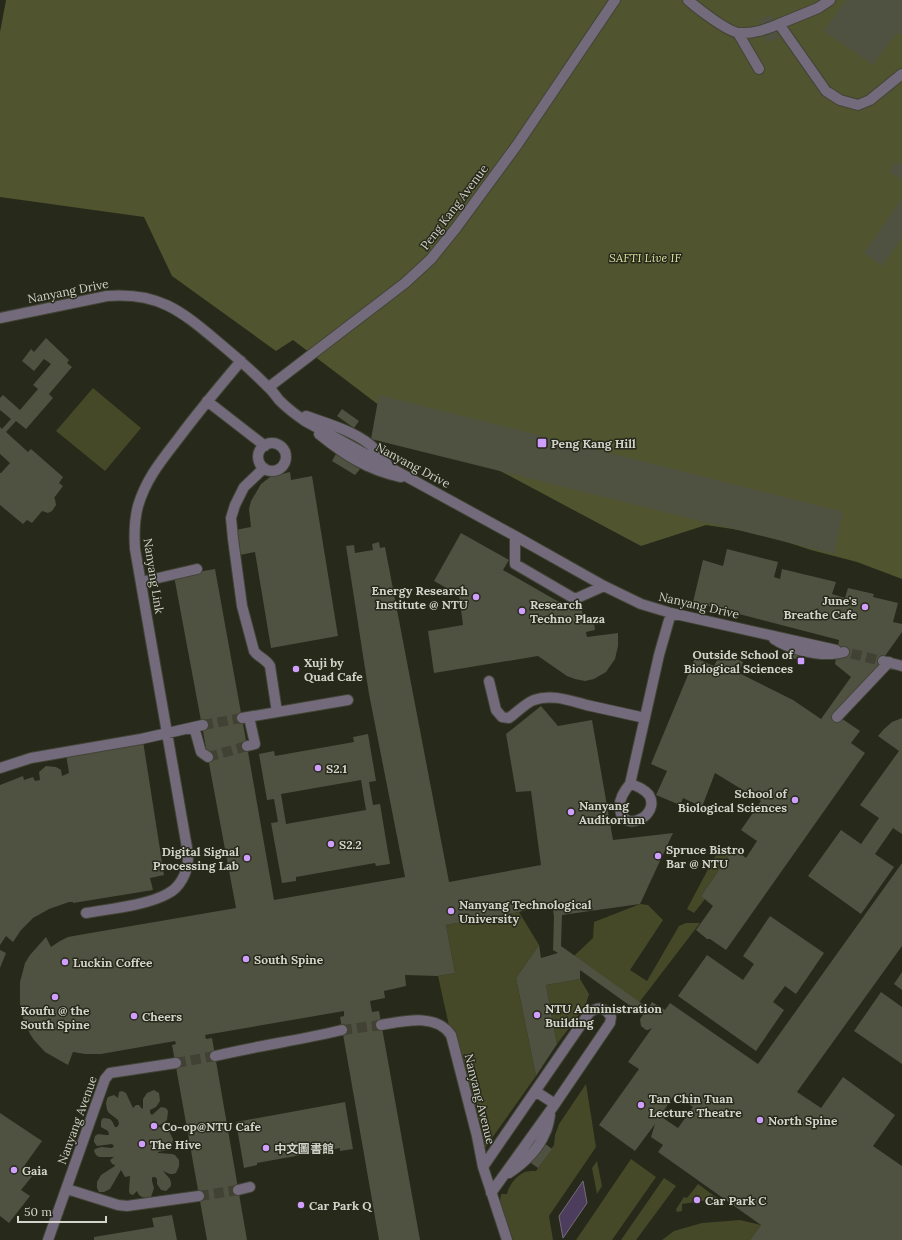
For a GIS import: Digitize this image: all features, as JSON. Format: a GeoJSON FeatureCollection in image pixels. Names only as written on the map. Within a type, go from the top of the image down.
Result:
{"type":"FeatureCollection","features":[{"type":"Feature","properties":{"kind":"street","name":"Peng Kang Avenue"},"geometry":{"type":"LineString","coordinates":[[269,387],[405,283],[431,259],[456,228],[517,145],[615,0]]}},
{"type":"Feature","properties":{"kind":"street"},"geometry":{"type":"LineString","coordinates":[[688,0],[699,9],[738,33],[759,69]]}},
{"type":"Feature","properties":{"kind":"street"},"geometry":{"type":"LineString","coordinates":[[738,33],[754,33],[818,8],[830,0]]}},
{"type":"Feature","properties":{"kind":"street"},"geometry":{"type":"LineString","coordinates":[[779,24],[826,91],[840,100],[858,105],[870,100],[902,74]]}},
{"type":"Feature","properties":{"kind":"street","name":"Nanyang Drive"},"geometry":{"type":"LineString","coordinates":[[0,318],[124,294],[151,299],[167,304],[190,318],[241,361],[269,387],[288,408],[305,421],[604,586],[642,604],[671,613],[840,651]]}},
{"type":"Feature","properties":{"kind":"street","name":"Nanyang Link"},"geometry":{"type":"LineString","coordinates":[[86,913],[150,901],[167,895],[180,882],[186,870],[188,858],[186,842],[135,549],[134,532],[138,507],[142,493],[149,479],[207,401],[241,361]]}},
{"type":"Feature","properties":{"kind":"street"},"geometry":{"type":"LineString","coordinates":[[207,401],[220,409],[264,446]]}},
{"type":"Feature","properties":{"kind":"street"},"geometry":{"type":"LineString","coordinates":[[288,408],[345,430],[363,440],[377,451],[390,467]]}},
{"type":"Feature","properties":{"kind":"street"},"geometry":{"type":"LineString","coordinates":[[305,421],[336,449],[350,458],[369,468],[387,474],[411,479]]}},
{"type":"Feature","properties":{"kind":"street"},"geometry":{"type":"LineString","coordinates":[[271,444],[278,445],[284,450],[286,456],[284,464],[280,469],[273,471],[266,470],[261,465],[258,458],[260,451],[264,446],[271,444]]}},
{"type":"Feature","properties":{"kind":"street"},"geometry":{"type":"LineString","coordinates":[[264,468],[244,487],[235,505],[231,518],[242,606],[254,650],[268,662],[270,666],[277,712]]}},
{"type":"Feature","properties":{"kind":"street"},"geometry":{"type":"LineString","coordinates":[[515,536],[515,564],[575,599],[604,586]]}},
{"type":"Feature","properties":{"kind":"street"},"geometry":{"type":"LineString","coordinates":[[141,582],[197,569]]}},
{"type":"Feature","properties":{"kind":"street"},"geometry":{"type":"LineString","coordinates":[[630,784],[659,655],[671,613]]}},
{"type":"Feature","properties":{"kind":"street"},"geometry":{"type":"LineString","coordinates":[[836,717],[885,661],[902,666]]}},
{"type":"Feature","properties":{"kind":"street"},"geometry":{"type":"LineString","coordinates":[[489,681],[496,710],[502,717],[509,718],[533,700],[561,698],[645,718]]}},
{"type":"Feature","properties":{"kind":"street"},"geometry":{"type":"LineString","coordinates":[[247,746],[255,744],[245,718],[348,700]]}},
{"type":"Feature","properties":{"kind":"street"},"geometry":{"type":"LineString","coordinates":[[0,768],[31,758],[141,739],[198,726],[201,752],[208,757]]}},
{"type":"Feature","properties":{"kind":"street"},"geometry":{"type":"LineString","coordinates":[[483,1167],[589,1013],[594,1009],[601,1009],[608,1013],[611,1017],[610,1023],[555,1104],[491,1193]]}},
{"type":"Feature","properties":{"kind":"street","name":"Nanyang Avenue"},"geometry":{"type":"LineString","coordinates":[[382,1025],[413,1020],[428,1022],[446,1029],[451,1036],[477,1136],[483,1167],[507,1240]]}},
{"type":"Feature","properties":{"kind":"street"},"geometry":{"type":"LineString","coordinates":[[215,1056],[248,1048],[314,1037],[342,1030]]}},
{"type":"Feature","properties":{"kind":"street","name":"Nanyang Avenue"},"geometry":{"type":"LineString","coordinates":[[48,1240],[104,1079],[110,1073],[176,1062]]}},
{"type":"Feature","properties":{"kind":"street"},"geometry":{"type":"LineString","coordinates":[[535,1091],[555,1104]]}},
{"type":"Feature","properties":{"kind":"street"},"geometry":{"type":"LineString","coordinates":[[238,1190],[250,1187]]}},
{"type":"Feature","properties":{"kind":"street"},"geometry":{"type":"LineString","coordinates":[[67,1189],[118,1205],[127,1206],[199,1196]]}},
{"type":"Feature","properties":{"kind":"green space","name":"SAFTI Live IF"},"geometry":{"type":"Polygon","coordinates":[[[6,0],[902,0],[902,579],[857,562],[811,550],[759,533],[706,525],[641,546],[384,409],[293,340],[276,351],[172,276],[144,217],[0,197],[0,32],[6,0]]]}},
{"type":"Feature","properties":{"kind":"green space"},"geometry":{"type":"Polygon","coordinates":[[[93,388],[141,428],[105,471],[56,431],[93,388]]]}},
{"type":"Feature","properties":{"kind":"green space"},"geometry":{"type":"Polygon","coordinates":[[[734,848],[701,896],[705,899],[694,913],[687,909],[714,858],[722,851],[734,848]]]}},
{"type":"Feature","properties":{"kind":"green space"},"geometry":{"type":"Polygon","coordinates":[[[640,904],[648,905],[663,920],[630,970],[647,981],[679,926],[686,923],[700,923],[638,1004],[574,956],[593,938],[594,922],[640,904]]]}},
{"type":"Feature","properties":{"kind":"green space"},"geometry":{"type":"Polygon","coordinates":[[[519,912],[539,945],[516,978],[536,1076],[480,1155],[438,976],[455,973],[446,925],[519,912]]]}},
{"type":"Feature","properties":{"kind":"green space"},"geometry":{"type":"Polygon","coordinates":[[[580,979],[589,994],[585,1007],[557,1044],[546,985],[580,979]]]}},
{"type":"Feature","properties":{"kind":"green space"},"geometry":{"type":"Polygon","coordinates":[[[586,1084],[596,1147],[549,1216],[553,1240],[513,1240],[500,1201],[501,1194],[507,1194],[509,1188],[520,1174],[529,1171],[536,1171],[554,1145],[555,1135],[559,1124],[586,1084]]]}},
{"type":"Feature","properties":{"kind":"green space"},"geometry":{"type":"Polygon","coordinates":[[[631,1159],[656,1177],[612,1240],[576,1240],[631,1159]]]}},
{"type":"Feature","properties":{"kind":"green space"},"geometry":{"type":"Polygon","coordinates":[[[597,1161],[602,1186],[597,1194],[592,1168],[597,1161]]]}},
{"type":"Feature","properties":{"kind":"green space"},"geometry":{"type":"Polygon","coordinates":[[[664,1178],[676,1186],[636,1240],[621,1240],[664,1178]]]}},
{"type":"Feature","properties":{"kind":"green space"},"geometry":{"type":"Polygon","coordinates":[[[698,1184],[724,1203],[712,1206],[708,1200],[682,1204],[682,1211],[677,1212],[676,1209],[684,1197],[687,1198],[698,1184]]]}},
{"type":"Feature","properties":{"kind":"green space"},"geometry":{"type":"Polygon","coordinates":[[[740,1220],[761,1225],[750,1240],[662,1240],[674,1231],[702,1223],[740,1220]]]}},
{"type":"Feature","properties":{"kind":"shaded area"},"geometry":{"type":"Polygon","coordinates":[[[583,1181],[587,1203],[563,1238],[559,1216],[583,1181]]]}},
{"type":"Feature","properties":{"kind":"building"},"geometry":{"type":"Polygon","coordinates":[[[846,0],[902,0],[902,35],[896,33],[873,65],[824,31],[846,0]]]}},
{"type":"Feature","properties":{"kind":"building"},"geometry":{"type":"Polygon","coordinates":[[[771,15],[779,38],[767,42],[759,20],[771,15]]]}},
{"type":"Feature","properties":{"kind":"building"},"geometry":{"type":"Polygon","coordinates":[[[896,161],[902,165],[902,180],[889,171],[896,161]]]}},
{"type":"Feature","properties":{"kind":"building"},"geometry":{"type":"Polygon","coordinates":[[[902,199],[902,238],[882,266],[864,253],[902,199]]]}},
{"type":"Feature","properties":{"kind":"building"},"geometry":{"type":"Polygon","coordinates":[[[46,338],[69,360],[67,363],[72,367],[49,394],[53,398],[26,429],[16,421],[6,432],[28,452],[31,449],[63,477],[59,483],[63,486],[54,498],[56,505],[52,511],[48,513],[42,511],[32,523],[27,520],[23,524],[0,505],[0,473],[10,463],[0,454],[0,427],[2,429],[11,419],[0,410],[0,398],[3,395],[20,410],[38,389],[33,385],[51,364],[44,359],[34,371],[22,361],[31,349],[34,352],[46,338]]]}},
{"type":"Feature","properties":{"kind":"building"},"geometry":{"type":"Polygon","coordinates":[[[379,395],[843,512],[834,554],[371,439],[379,395]]]}},
{"type":"Feature","properties":{"kind":"building"},"geometry":{"type":"Polygon","coordinates":[[[342,409],[359,421],[354,428],[337,416],[342,409]]]}},
{"type":"Feature","properties":{"kind":"building"},"geometry":{"type":"Polygon","coordinates":[[[336,454],[360,469],[355,475],[332,461],[336,454]]]}},
{"type":"Feature","properties":{"kind":"building"},"geometry":{"type":"Polygon","coordinates":[[[290,472],[291,480],[312,476],[338,636],[271,648],[255,552],[240,555],[235,530],[251,527],[249,509],[251,501],[261,484],[270,477],[290,472]]]}},
{"type":"Feature","properties":{"kind":"building","name":"Research Techno Plaza"},"geometry":{"type":"Polygon","coordinates":[[[461,533],[509,560],[503,570],[566,606],[581,603],[583,618],[593,616],[595,630],[586,632],[587,637],[618,633],[618,646],[615,659],[606,672],[594,679],[585,681],[575,679],[567,676],[538,656],[434,673],[428,631],[463,625],[459,595],[434,581],[461,533]]]}},
{"type":"Feature","properties":{"kind":"building"},"geometry":{"type":"Polygon","coordinates":[[[379,542],[380,548],[385,547],[449,882],[541,865],[531,791],[516,792],[506,734],[541,706],[558,726],[592,720],[613,840],[673,833],[640,904],[562,915],[561,946],[648,1008],[652,1002],[665,1010],[670,1003],[758,1064],[902,863],[902,946],[797,1092],[821,1108],[843,1077],[895,1115],[873,1146],[902,1166],[902,1240],[750,1240],[761,1225],[658,1152],[663,1145],[651,1137],[655,1124],[635,1151],[599,1125],[639,1069],[628,1062],[652,1028],[646,1030],[641,1026],[640,1019],[643,1015],[580,970],[580,979],[546,985],[557,1044],[536,1076],[516,978],[539,945],[541,958],[558,953],[553,950],[554,917],[552,902],[519,912],[446,925],[455,973],[438,976],[405,975],[406,986],[384,991],[385,998],[370,1001],[372,1012],[379,1011],[420,1240],[379,1240],[340,1017],[344,1016],[344,1011],[205,1035],[206,1039],[212,1038],[247,1240],[207,1240],[172,1045],[176,1044],[175,1041],[101,1054],[73,1052],[68,1065],[45,1052],[34,1040],[23,1018],[20,1004],[20,982],[25,963],[46,937],[51,947],[68,937],[236,908],[174,576],[215,569],[274,900],[405,877],[369,694],[346,546],[354,545],[355,553],[373,550],[372,544],[379,542]],[[675,1094],[660,1116],[678,1128],[693,1107],[675,1094]]]}},
{"type":"Feature","properties":{"kind":"building","name":"School of Biological Sciences"},"geometry":{"type":"Polygon","coordinates":[[[727,549],[778,562],[774,577],[780,579],[782,569],[836,582],[832,594],[845,598],[848,588],[874,594],[873,597],[898,603],[893,622],[902,624],[902,632],[841,718],[860,731],[851,743],[865,753],[726,950],[710,939],[707,939],[696,930],[713,906],[701,896],[734,848],[746,858],[757,841],[741,830],[761,801],[715,773],[702,807],[683,798],[680,805],[656,795],[667,771],[651,764],[695,658],[714,666],[721,652],[743,662],[739,673],[793,700],[821,719],[851,677],[835,664],[839,640],[693,602],[703,560],[723,566],[727,549]]]}},
{"type":"Feature","properties":{"kind":"building"},"geometry":{"type":"Polygon","coordinates":[[[788,652],[806,655],[805,661],[787,657],[788,652]]]}},
{"type":"Feature","properties":{"kind":"building"},"geometry":{"type":"Polygon","coordinates":[[[902,718],[902,834],[893,828],[875,854],[894,867],[861,914],[808,876],[841,830],[861,844],[879,818],[860,805],[899,751],[878,736],[892,722],[902,718]]]}},
{"type":"Feature","properties":{"kind":"building"},"geometry":{"type":"Polygon","coordinates":[[[368,734],[376,781],[369,782],[373,805],[380,804],[390,864],[376,866],[375,863],[296,877],[296,881],[282,883],[271,823],[278,822],[274,799],[267,800],[259,754],[274,751],[275,756],[354,742],[353,737],[368,734]],[[361,780],[281,794],[286,824],[366,810],[361,780]]]}},
{"type":"Feature","properties":{"kind":"building"},"geometry":{"type":"Polygon","coordinates":[[[143,741],[164,875],[150,878],[153,890],[73,903],[69,902],[49,909],[33,918],[21,930],[13,942],[6,936],[0,945],[0,785],[23,776],[24,780],[33,777],[35,781],[40,780],[39,772],[46,766],[56,767],[61,770],[62,776],[69,773],[66,754],[143,741]]]}},
{"type":"Feature","properties":{"kind":"building"},"geometry":{"type":"Polygon","coordinates":[[[770,916],[824,953],[796,994],[785,986],[773,1002],[784,1010],[756,1051],[678,996],[707,955],[743,980],[754,964],[743,956],[770,916]]]}},
{"type":"Feature","properties":{"kind":"building"},"geometry":{"type":"Polygon","coordinates":[[[0,950],[6,953],[0,968],[0,950]]]}},
{"type":"Feature","properties":{"kind":"building"},"geometry":{"type":"Polygon","coordinates":[[[902,972],[902,990],[894,984],[902,972]]]}},
{"type":"Feature","properties":{"kind":"building"},"geometry":{"type":"Polygon","coordinates":[[[881,992],[902,1007],[902,1064],[854,1031],[881,992]]]}},
{"type":"Feature","properties":{"kind":"building","name":"The Hive"},"geometry":{"type":"Polygon","coordinates":[[[154,1090],[159,1093],[160,1101],[156,1107],[150,1110],[150,1113],[152,1115],[161,1107],[166,1108],[168,1111],[167,1120],[157,1126],[169,1131],[173,1139],[172,1146],[169,1149],[158,1153],[175,1155],[179,1160],[179,1166],[176,1173],[170,1174],[163,1171],[170,1179],[171,1186],[166,1191],[161,1190],[157,1184],[157,1179],[153,1177],[152,1181],[154,1188],[151,1197],[142,1197],[137,1191],[133,1195],[130,1194],[129,1191],[130,1176],[125,1177],[121,1170],[110,1189],[104,1192],[99,1192],[97,1182],[101,1175],[115,1165],[112,1164],[110,1160],[114,1157],[99,1157],[94,1151],[95,1149],[101,1147],[112,1148],[114,1146],[112,1144],[97,1146],[94,1142],[95,1136],[98,1134],[109,1135],[108,1131],[101,1127],[102,1119],[104,1118],[110,1119],[115,1127],[119,1124],[118,1120],[107,1110],[106,1103],[108,1097],[114,1095],[118,1098],[119,1092],[122,1091],[126,1093],[133,1108],[136,1105],[139,1105],[142,1109],[143,1099],[147,1093],[154,1090]]]}},
{"type":"Feature","properties":{"kind":"building"},"geometry":{"type":"Polygon","coordinates":[[[345,1102],[353,1149],[340,1151],[340,1148],[257,1163],[257,1165],[244,1168],[236,1122],[345,1102]]]}},
{"type":"Feature","properties":{"kind":"building","name":"Gaia"},"geometry":{"type":"Polygon","coordinates":[[[0,1113],[42,1141],[24,1166],[34,1174],[21,1190],[30,1196],[9,1223],[0,1216],[0,1113]]]}},
{"type":"Feature","properties":{"kind":"building"},"geometry":{"type":"Polygon","coordinates":[[[539,1139],[552,1149],[538,1168],[525,1159],[539,1139]]]}},
{"type":"Feature","properties":{"kind":"building"},"geometry":{"type":"Polygon","coordinates":[[[172,1215],[177,1240],[94,1240],[94,1237],[154,1227],[152,1218],[172,1215]]]}},
{"type":"Feature","properties":{"kind":"tunnel"},"geometry":{"type":"LineString","coordinates":[[837,650],[882,661]]}},
{"type":"Feature","properties":{"kind":"tunnel"},"geometry":{"type":"LineString","coordinates":[[203,725],[242,718]]}},
{"type":"Feature","properties":{"kind":"tunnel"},"geometry":{"type":"LineString","coordinates":[[208,757],[247,746]]}},
{"type":"Feature","properties":{"kind":"tunnel"},"geometry":{"type":"LineString","coordinates":[[342,1030],[381,1025]]}},
{"type":"Feature","properties":{"kind":"tunnel"},"geometry":{"type":"LineString","coordinates":[[176,1063],[215,1056]]}},
{"type":"Feature","properties":{"kind":"tunnel"},"geometry":{"type":"LineString","coordinates":[[199,1196],[238,1190]]}},
{"type":"Feature","properties":{"kind":"place","name":"Peng Kang Hill"},"geometry":{"type":"Point","coordinates":[542,443]}},
{"type":"Feature","properties":{"kind":"place","name":"Energy Research Institute @ NTU"},"geometry":{"type":"Point","coordinates":[476,597]}},
{"type":"Feature","properties":{"kind":"place","name":"June's Breathe Cafe"},"geometry":{"type":"Point","coordinates":[865,607]}},
{"type":"Feature","properties":{"kind":"place","name":"Research Techno Plaza"},"geometry":{"type":"Point","coordinates":[522,611]}},
{"type":"Feature","properties":{"kind":"place","name":"Outside School of Biological Sciences"},"geometry":{"type":"Point","coordinates":[801,661]}},
{"type":"Feature","properties":{"kind":"place","name":"Xuji by Quad Cafe"},"geometry":{"type":"Point","coordinates":[296,669]}},
{"type":"Feature","properties":{"kind":"place","name":"S2.1"},"geometry":{"type":"Point","coordinates":[318,768]}},
{"type":"Feature","properties":{"kind":"place","name":"School of Biological Sciences"},"geometry":{"type":"Point","coordinates":[795,800]}},
{"type":"Feature","properties":{"kind":"place","name":"Nanyang Auditorium"},"geometry":{"type":"Point","coordinates":[571,812]}},
{"type":"Feature","properties":{"kind":"place","name":"S2.2"},"geometry":{"type":"Point","coordinates":[331,844]}},
{"type":"Feature","properties":{"kind":"place","name":"Spruce Bistro Bar @ NTU"},"geometry":{"type":"Point","coordinates":[658,856]}},
{"type":"Feature","properties":{"kind":"place","name":"Digital Signal Processing Lab"},"geometry":{"type":"Point","coordinates":[247,858]}},
{"type":"Feature","properties":{"kind":"place","name":"Nanyang Technological University"},"geometry":{"type":"Point","coordinates":[451,911]}},
{"type":"Feature","properties":{"kind":"place","name":"South Spine"},"geometry":{"type":"Point","coordinates":[246,959]}},
{"type":"Feature","properties":{"kind":"place","name":"Luckin Coffee"},"geometry":{"type":"Point","coordinates":[65,962]}},
{"type":"Feature","properties":{"kind":"place","name":"Koufu @ the South Spine"},"geometry":{"type":"Point","coordinates":[55,997]}},
{"type":"Feature","properties":{"kind":"place","name":"NTU Administration Building"},"geometry":{"type":"Point","coordinates":[537,1015]}},
{"type":"Feature","properties":{"kind":"place","name":"Cheers"},"geometry":{"type":"Point","coordinates":[134,1016]}},
{"type":"Feature","properties":{"kind":"place","name":"Tan Chin Tuan Lecture Theatre"},"geometry":{"type":"Point","coordinates":[641,1105]}},
{"type":"Feature","properties":{"kind":"place","name":"North Spine"},"geometry":{"type":"Point","coordinates":[760,1120]}},
{"type":"Feature","properties":{"kind":"place","name":"Co-op@NTU Cafe"},"geometry":{"type":"Point","coordinates":[154,1126]}},
{"type":"Feature","properties":{"kind":"place","name":"The Hive"},"geometry":{"type":"Point","coordinates":[142,1144]}},
{"type":"Feature","properties":{"kind":"place","name":"中文圖書館"},"geometry":{"type":"Point","coordinates":[266,1148]}},
{"type":"Feature","properties":{"kind":"place","name":"Gaia"},"geometry":{"type":"Point","coordinates":[14,1170]}},
{"type":"Feature","properties":{"kind":"place","name":"Car Park C"},"geometry":{"type":"Point","coordinates":[697,1200]}},
{"type":"Feature","properties":{"kind":"place","name":"Car Park Q"},"geometry":{"type":"Point","coordinates":[301,1205]}}]}
